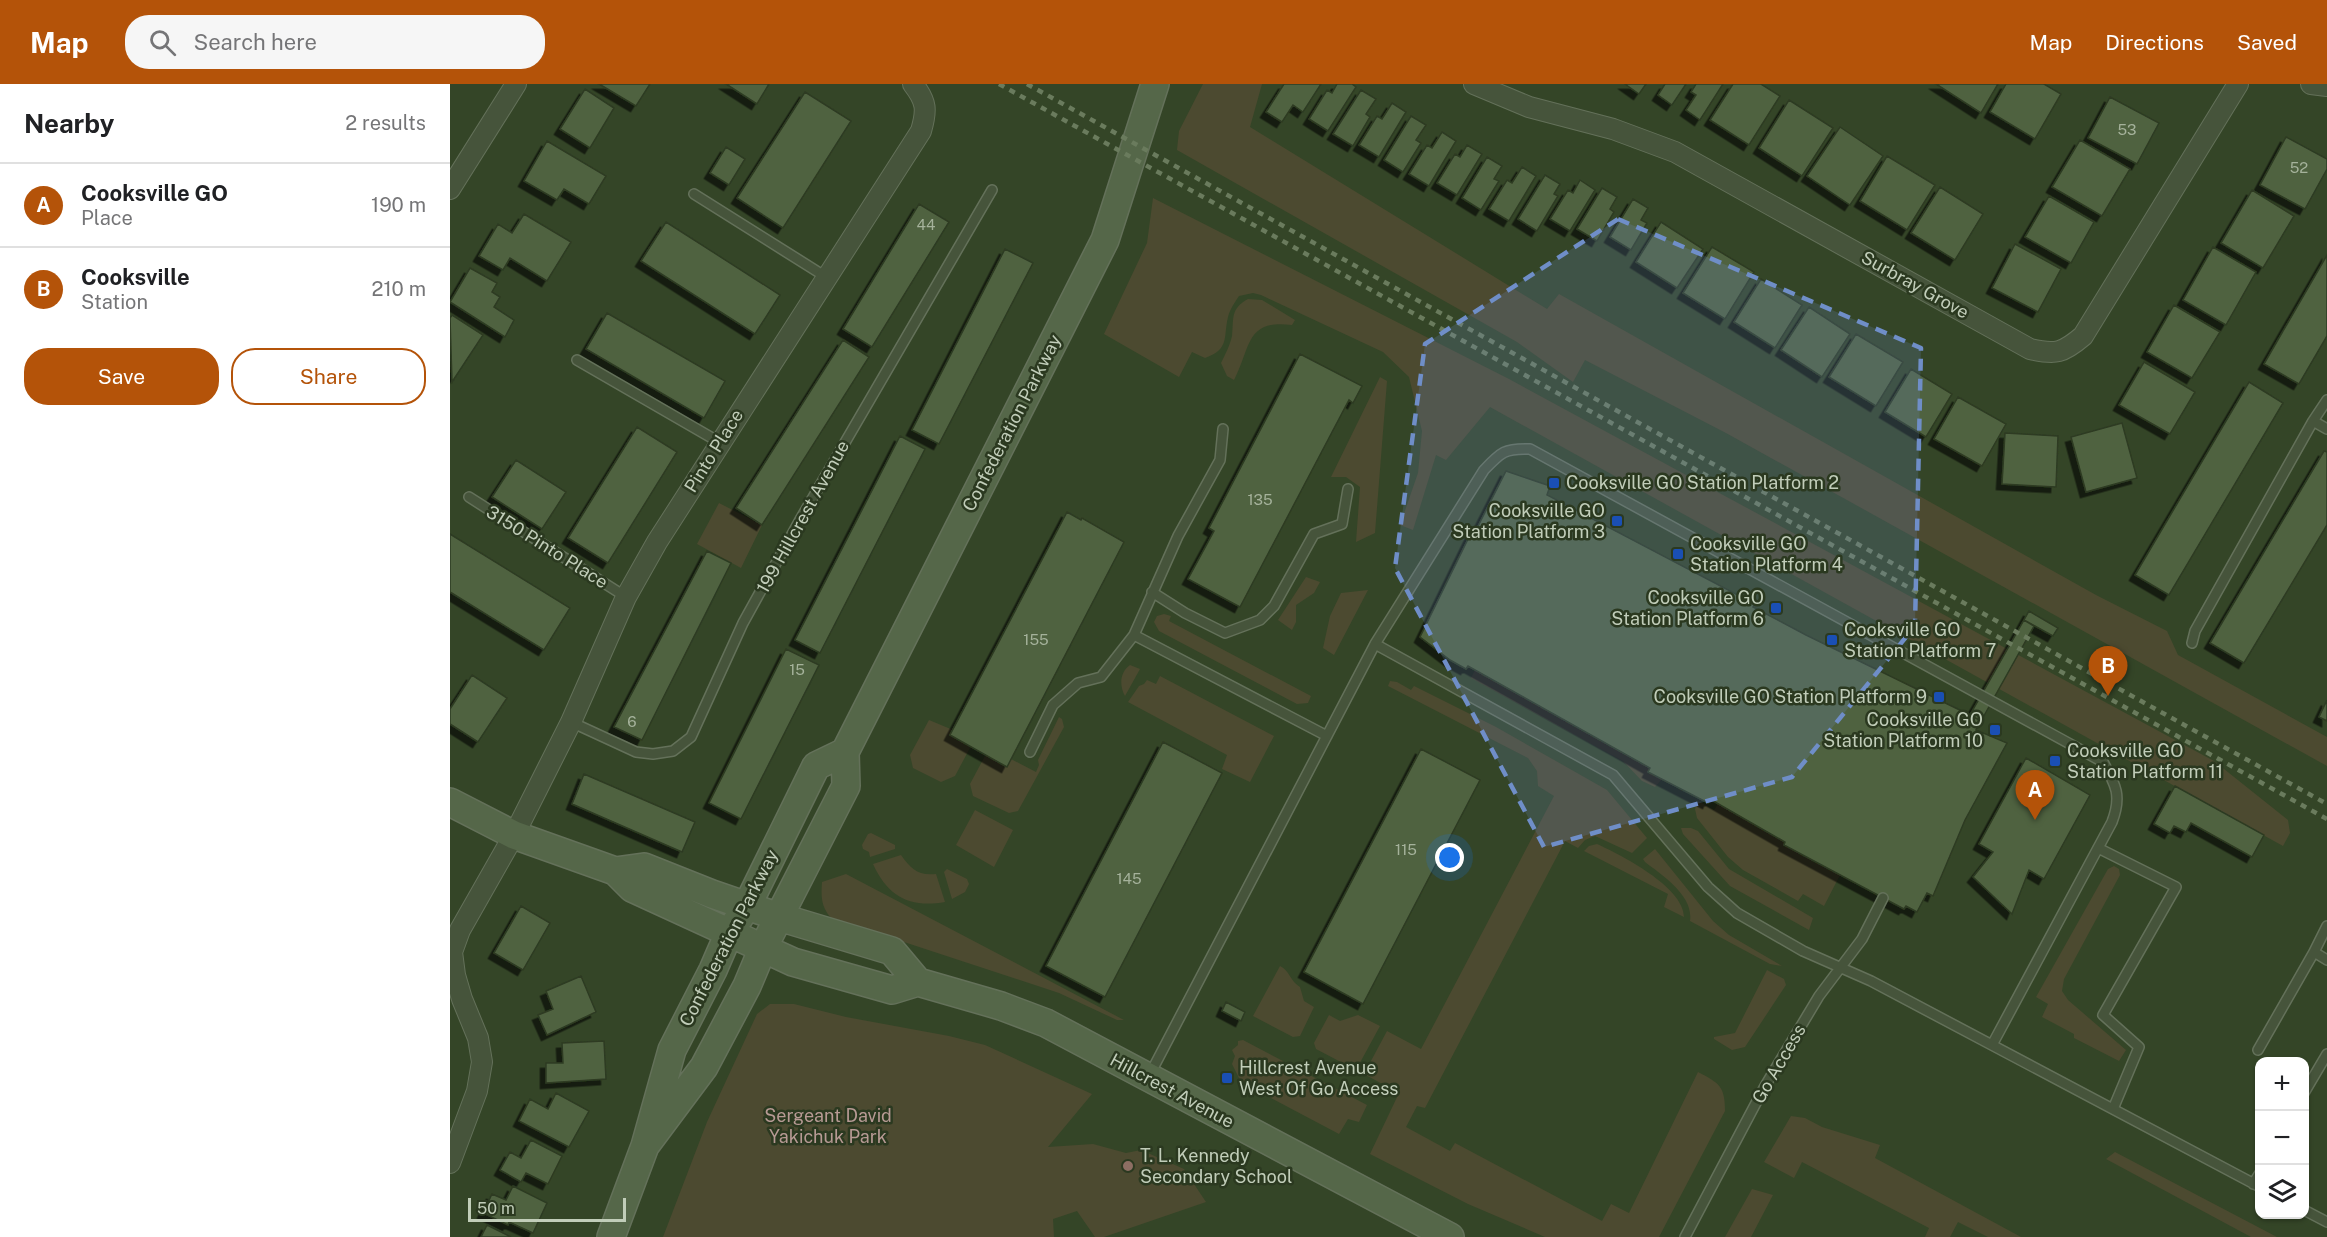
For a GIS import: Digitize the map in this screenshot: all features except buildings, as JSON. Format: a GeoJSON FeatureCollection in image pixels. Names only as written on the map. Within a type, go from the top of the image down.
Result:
{"type":"FeatureCollection","features":[{"type":"Feature","properties":{"kind":"street"},"geometry":{"type":"LineString","coordinates":[[450,189],[516,84]]}},
{"type":"Feature","properties":{"kind":"street","name":"Pinto Place"},"geometry":{"type":"LineString","coordinates":[[450,1163],[477,1091],[482,1062],[478,1038],[455,975],[452,952],[460,930],[514,835],[571,722],[626,597],[657,542],[921,130],[927,112],[922,95],[913,84]]}},
{"type":"Feature","properties":{"kind":"street","name":"Confederation Parkway"},"geometry":{"type":"LineString","coordinates":[[645,1146],[704,1067],[747,986],[779,917],[846,786],[845,752],[1105,240],[1155,84]]}},
{"type":"Feature","properties":{"kind":"street","name":"Surbray Grove"},"geometry":{"type":"LineString","coordinates":[[1474,84],[1529,107],[1613,129],[1675,152],[2030,349],[2049,354],[2069,348],[2083,336],[2238,84]]}},
{"type":"Feature","properties":{"kind":"street"},"geometry":{"type":"LineString","coordinates":[[2311,84],[2327,86]]}},
{"type":"Feature","properties":{"kind":"street","name":"Confederation Parkway"},"geometry":{"type":"LineString","coordinates":[[611,1237],[645,1146],[672,1050],[713,970],[729,933],[747,906],[816,766],[845,752]]}},
{"type":"Feature","properties":{"kind":"street"},"geometry":{"type":"LineString","coordinates":[[450,802],[514,835],[615,871],[632,888],[793,962],[892,990],[918,982],[892,951],[779,917],[644,867],[615,871]]}},
{"type":"Feature","properties":{"kind":"street","name":"Hillcrest Avenue"},"geometry":{"type":"LineString","coordinates":[[918,982],[1001,1006],[1046,1023],[1450,1237]]}},
{"type":"Feature","properties":{"kind":"lane","name":"199 Hillcrest Avenue"},"geometry":{"type":"LineString","coordinates":[[571,722],[636,752],[653,754],[673,751],[691,737],[743,623],[801,518],[992,190]]}},
{"type":"Feature","properties":{"kind":"lane"},"geometry":{"type":"LineString","coordinates":[[694,194],[826,277]]}},
{"type":"Feature","properties":{"kind":"lane"},"geometry":{"type":"LineString","coordinates":[[577,360],[719,442]]}},
{"type":"Feature","properties":{"kind":"lane"},"geometry":{"type":"LineString","coordinates":[[2192,643],[2195,631],[2327,400]]}},
{"type":"Feature","properties":{"kind":"lane"},"geometry":{"type":"LineString","coordinates":[[2313,421],[2327,429]]}},
{"type":"Feature","properties":{"kind":"lane"},"geometry":{"type":"LineString","coordinates":[[1030,752],[1053,705],[1077,683],[1101,677],[1134,635],[1178,536],[1220,460],[1223,429]]}},
{"type":"Feature","properties":{"kind":"lane"},"geometry":{"type":"LineString","coordinates":[[1148,1078],[1375,644],[1484,470],[1500,454],[1512,448],[1530,449],[2103,762],[2118,792],[2118,807],[1992,1045]]}},
{"type":"Feature","properties":{"kind":"lane"},"geometry":{"type":"LineString","coordinates":[[1152,592],[1185,613],[1225,633],[1260,620],[1274,606],[1314,534],[1342,524],[1348,489]]}},
{"type":"Feature","properties":{"kind":"lane","name":"3150 Pinto Place"},"geometry":{"type":"LineString","coordinates":[[469,497],[626,597]]}},
{"type":"Feature","properties":{"kind":"lane"},"geometry":{"type":"LineString","coordinates":[[1134,635],[1327,736]]}},
{"type":"Feature","properties":{"kind":"lane"},"geometry":{"type":"LineString","coordinates":[[1375,644],[1613,775],[1708,887],[1737,913],[1803,951],[1840,967],[1992,1045],[2255,1185]]}},
{"type":"Feature","properties":{"kind":"lane"},"geometry":{"type":"LineString","coordinates":[[2098,848],[2176,887],[2103,1015],[2139,1047],[2113,1108]]}},
{"type":"Feature","properties":{"kind":"lane","name":"Go Access"},"geometry":{"type":"LineString","coordinates":[[1685,1237],[1765,1086],[1819,996],[1862,939],[1883,898]]}},
{"type":"Feature","properties":{"kind":"lane"},"geometry":{"type":"LineString","coordinates":[[2258,1050],[2327,926]]}},
{"type":"Feature","properties":{"kind":"lane"},"geometry":{"type":"LineString","coordinates":[[2314,952],[2327,960]]}},
{"type":"Feature","properties":{"kind":"lane"},"geometry":{"type":"LineString","coordinates":[[2309,1085],[2327,1054]]}},
{"type":"Feature","properties":{"kind":"lane"},"geometry":{"type":"LineString","coordinates":[[2309,1213],[2327,1222]]}},
{"type":"Feature","properties":{"kind":"highlighted area"},"geometry":{"type":"Polygon","coordinates":[[[1618,219],[1921,348],[1915,626],[1792,777],[1544,847],[1395,568],[1425,344],[1618,219]]]}},
{"type":"Feature","properties":{"kind":"green space"},"geometry":{"type":"Polygon","coordinates":[[[1203,84],[1262,84],[1250,127],[1547,309],[1559,294],[2096,595],[2167,631],[2178,655],[2327,737],[2327,766],[1726,433],[1585,360],[1573,382],[1517,342],[1177,150],[1179,131],[1203,84]]]}},
{"type":"Feature","properties":{"kind":"green space"},"geometry":{"type":"Polygon","coordinates":[[[1153,198],[1509,379],[2214,761],[2288,820],[2290,833],[2283,846],[1490,407],[1446,460],[1436,455],[1413,530],[1400,525],[1418,473],[1422,431],[1409,377],[1383,352],[1253,293],[1239,296],[1234,303],[1228,317],[1222,347],[1213,355],[1205,358],[1192,352],[1179,377],[1104,334],[1147,243],[1153,198]]]}},
{"type":"Feature","properties":{"kind":"green space"},"geometry":{"type":"Polygon","coordinates":[[[1248,299],[1262,300],[1295,320],[1292,325],[1277,324],[1257,331],[1247,347],[1234,380],[1227,376],[1221,363],[1232,336],[1236,310],[1248,299]]]}},
{"type":"Feature","properties":{"kind":"green space"},"geometry":{"type":"Polygon","coordinates":[[[1380,377],[1387,381],[1375,533],[1356,542],[1360,487],[1346,477],[1331,477],[1380,377]]]}},
{"type":"Feature","properties":{"kind":"green space"},"geometry":{"type":"Polygon","coordinates":[[[719,503],[762,525],[741,568],[697,544],[719,503]]]}},
{"type":"Feature","properties":{"kind":"green space"},"geometry":{"type":"Polygon","coordinates":[[[1306,577],[1320,582],[1314,593],[1296,605],[1296,622],[1292,630],[1278,620],[1306,577]]]}},
{"type":"Feature","properties":{"kind":"green space"},"geometry":{"type":"Polygon","coordinates":[[[1368,590],[1334,655],[1323,648],[1330,616],[1341,593],[1368,590]]]}},
{"type":"Feature","properties":{"kind":"green space"},"geometry":{"type":"Polygon","coordinates":[[[1164,614],[1171,616],[1169,621],[1311,696],[1308,703],[1297,704],[1159,631],[1154,622],[1157,616],[1164,614]]]}},
{"type":"Feature","properties":{"kind":"green space"},"geometry":{"type":"Polygon","coordinates":[[[1130,665],[1140,669],[1125,696],[1122,679],[1124,671],[1130,665]]]}},
{"type":"Feature","properties":{"kind":"green space"},"geometry":{"type":"Polygon","coordinates":[[[1475,670],[1650,768],[1648,772],[1662,779],[1655,787],[1642,781],[1623,761],[1471,678],[1475,670]]]}},
{"type":"Feature","properties":{"kind":"green space"},"geometry":{"type":"Polygon","coordinates":[[[1160,676],[1274,736],[1250,782],[1222,769],[1227,755],[1128,702],[1139,686],[1147,680],[1156,684],[1160,676]]]}},
{"type":"Feature","properties":{"kind":"green space"},"geometry":{"type":"Polygon","coordinates":[[[1390,681],[1397,682],[1411,690],[1414,686],[1496,727],[1607,790],[1647,838],[1632,853],[1595,836],[1585,840],[1578,848],[1565,841],[1425,1108],[1417,1106],[1406,1127],[1450,1151],[1455,1143],[1602,1221],[1611,1204],[1629,1213],[1698,1072],[1719,1086],[1724,1096],[1725,1111],[1659,1237],[1545,1237],[1468,1204],[1370,1154],[1399,1093],[1364,1074],[1387,1031],[1421,1049],[1554,796],[1538,786],[1537,771],[1528,758],[1388,686],[1390,681]]]}},
{"type":"Feature","properties":{"kind":"green space"},"geometry":{"type":"Polygon","coordinates":[[[1059,717],[1064,727],[1018,811],[1009,813],[973,796],[970,784],[986,754],[1006,767],[1011,759],[1036,772],[1039,765],[1038,760],[1059,717]]]}},
{"type":"Feature","properties":{"kind":"green space"},"geometry":{"type":"Polygon","coordinates":[[[929,720],[953,730],[971,746],[955,776],[941,782],[913,768],[910,755],[929,720]]]}},
{"type":"Feature","properties":{"kind":"green space"},"geometry":{"type":"Polygon","coordinates":[[[1698,801],[1714,810],[1718,804],[1785,842],[1784,845],[1840,875],[1824,906],[1803,894],[1798,901],[1743,870],[1728,857],[1697,818],[1695,809],[1698,801]]]}},
{"type":"Feature","properties":{"kind":"green space"},"geometry":{"type":"Polygon","coordinates":[[[975,810],[1013,830],[994,867],[956,845],[975,810]]]}},
{"type":"Feature","properties":{"kind":"green space"},"geometry":{"type":"Polygon","coordinates":[[[1681,828],[1698,831],[1729,869],[1813,918],[1809,930],[1730,886],[1683,834],[1681,828]]]}},
{"type":"Feature","properties":{"kind":"green space"},"geometry":{"type":"Polygon","coordinates":[[[871,833],[895,845],[895,849],[870,857],[869,852],[863,849],[862,845],[871,833]]]}},
{"type":"Feature","properties":{"kind":"green space"},"geometry":{"type":"Polygon","coordinates":[[[1597,844],[1650,873],[1674,894],[1684,917],[1664,907],[1668,894],[1584,851],[1589,846],[1597,844]]]}},
{"type":"Feature","properties":{"kind":"green space"},"geometry":{"type":"Polygon","coordinates":[[[1655,849],[1713,921],[1729,935],[1782,966],[1770,964],[1690,921],[1690,912],[1682,895],[1643,859],[1655,849]]]}},
{"type":"Feature","properties":{"kind":"green space"},"geometry":{"type":"Polygon","coordinates":[[[901,855],[920,873],[936,874],[945,902],[911,901],[902,898],[886,885],[873,864],[901,855]]]}},
{"type":"Feature","properties":{"kind":"green space"},"geometry":{"type":"Polygon","coordinates":[[[2114,866],[2119,869],[2120,875],[2064,979],[2062,991],[2068,1000],[2126,1050],[2119,1061],[2074,1038],[2074,1034],[2042,1017],[2048,1004],[2036,997],[2108,869],[2114,866]]]}},
{"type":"Feature","properties":{"kind":"green space"},"geometry":{"type":"Polygon","coordinates":[[[947,869],[967,879],[969,884],[965,892],[952,899],[944,872],[947,869]]]}},
{"type":"Feature","properties":{"kind":"green space"},"geometry":{"type":"Polygon","coordinates":[[[846,874],[1124,1020],[1117,1020],[1059,993],[831,918],[822,901],[822,882],[846,874]]]}},
{"type":"Feature","properties":{"kind":"green space"},"geometry":{"type":"Polygon","coordinates":[[[1280,966],[1300,987],[1304,1001],[1314,1007],[1300,1036],[1293,1037],[1253,1016],[1280,966]]]}},
{"type":"Feature","properties":{"kind":"green space"},"geometry":{"type":"Polygon","coordinates":[[[1767,970],[1784,979],[1786,985],[1745,1047],[1732,1050],[1714,1037],[1735,1033],[1767,970]]]}},
{"type":"Feature","properties":{"kind":"green space","name":"Sergeant David Yakichuk Park"},"geometry":{"type":"Polygon","coordinates":[[[770,1004],[794,1004],[985,1045],[1092,1094],[1048,1147],[1093,1144],[1126,1153],[1141,1150],[1184,1169],[1206,1202],[1104,1237],[1095,1237],[1077,1211],[1053,1219],[1054,1237],[663,1237],[707,1122],[757,1014],[770,1004]]]}},
{"type":"Feature","properties":{"kind":"green space"},"geometry":{"type":"Polygon","coordinates":[[[1329,1015],[1340,1021],[1358,1015],[1380,1026],[1356,1070],[1316,1049],[1314,1043],[1329,1015]]]}},
{"type":"Feature","properties":{"kind":"green space"},"geometry":{"type":"Polygon","coordinates":[[[1243,1040],[1367,1105],[1359,1122],[1348,1119],[1339,1134],[1241,1082],[1232,1064],[1235,1056],[1232,1050],[1238,1045],[1238,1041],[1243,1040]]]}},
{"type":"Feature","properties":{"kind":"green space"},"geometry":{"type":"Polygon","coordinates":[[[1791,1116],[1805,1118],[1822,1127],[1880,1145],[1875,1158],[2021,1237],[1988,1237],[1958,1222],[1950,1237],[1925,1237],[1929,1228],[1802,1162],[1794,1178],[1764,1162],[1791,1116]]]}},
{"type":"Feature","properties":{"kind":"green space"},"geometry":{"type":"Polygon","coordinates":[[[2115,1152],[2277,1237],[2251,1237],[2106,1159],[2115,1152]]]}},
{"type":"Feature","properties":{"kind":"green space"},"geometry":{"type":"Polygon","coordinates":[[[1752,1189],[1773,1195],[1751,1237],[1725,1237],[1752,1189]]]}},
{"type":"Feature","properties":{"kind":"railway"},"geometry":{"type":"LineString","coordinates":[[999,84],[2327,819]]}},
{"type":"Feature","properties":{"kind":"railway"},"geometry":{"type":"LineString","coordinates":[[1027,84],[2327,804]]}},
{"type":"Feature","properties":{"kind":"place","name":"Cooksville GO Station Platform 2"},"geometry":{"type":"Point","coordinates":[1554,483]}},
{"type":"Feature","properties":{"kind":"place","name":"Cooksville GO Station Platform 3"},"geometry":{"type":"Point","coordinates":[1617,521]}},
{"type":"Feature","properties":{"kind":"place","name":"Cooksville GO Station Platform 4"},"geometry":{"type":"Point","coordinates":[1678,554]}},
{"type":"Feature","properties":{"kind":"place","name":"Cooksville GO Station Platform 6"},"geometry":{"type":"Point","coordinates":[1776,608]}},
{"type":"Feature","properties":{"kind":"place","name":"Cooksville GO Station Platform 7"},"geometry":{"type":"Point","coordinates":[1832,640]}},
{"type":"Feature","properties":{"kind":"place","name":"Cooksville"},"geometry":{"type":"Point","coordinates":[2108,696]}},
{"type":"Feature","properties":{"kind":"place","name":"Cooksville GO Station Platform 9"},"geometry":{"type":"Point","coordinates":[1939,697]}},
{"type":"Feature","properties":{"kind":"place","name":"Cooksville GO Station Platform 10"},"geometry":{"type":"Point","coordinates":[1995,730]}},
{"type":"Feature","properties":{"kind":"place","name":"Cooksville GO Station Platform 11"},"geometry":{"type":"Point","coordinates":[2055,761]}},
{"type":"Feature","properties":{"kind":"place","name":"Cooksville GO"},"geometry":{"type":"Point","coordinates":[2035,820]}},
{"type":"Feature","properties":{"kind":"place","name":"Hillcrest Avenue West Of Go Access"},"geometry":{"type":"Point","coordinates":[1227,1078]}},
{"type":"Feature","properties":{"kind":"place","name":"T. L. Kennedy Secondary School"},"geometry":{"type":"Point","coordinates":[1128,1166]}}]}
